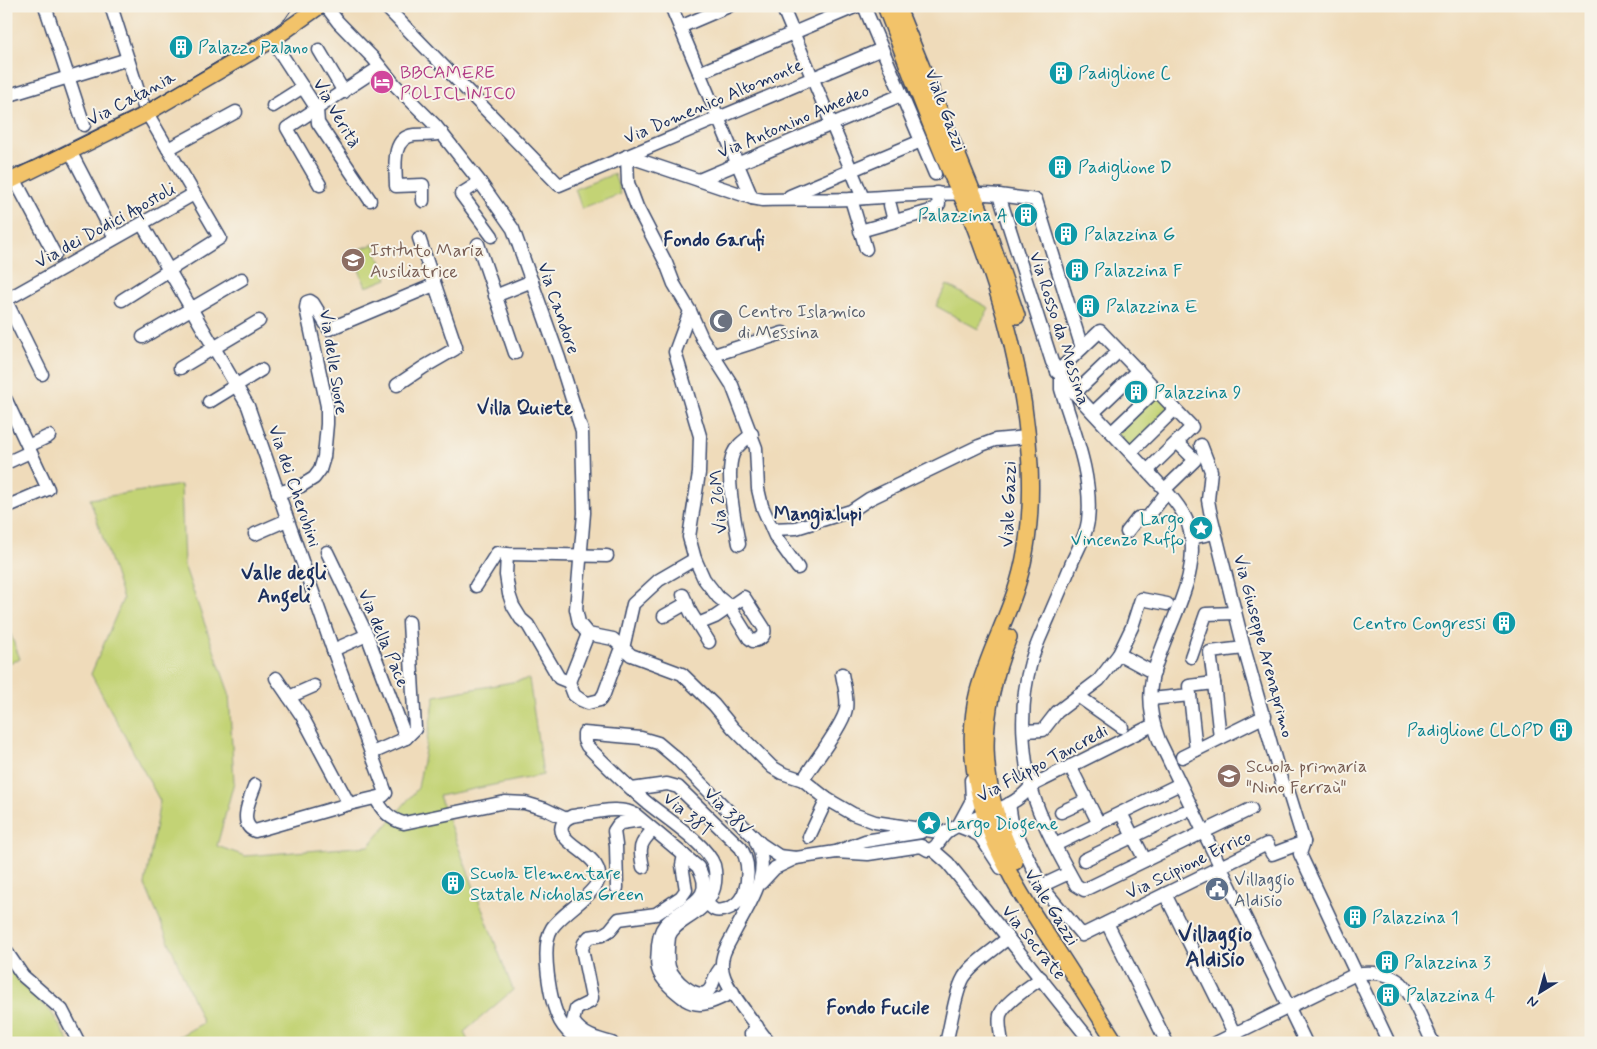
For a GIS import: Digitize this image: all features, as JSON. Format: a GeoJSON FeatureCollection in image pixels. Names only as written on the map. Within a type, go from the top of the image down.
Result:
{"type":"FeatureCollection","features":[{"type":"Feature","properties":{"kind":"main road","name":"Via Catania"},"geometry":{"type":"LineString","coordinates":[[10,181],[147,112],[272,40],[320,6]]}},
{"type":"Feature","properties":{"kind":"main road","name":"Viale Gazzi"},"geometry":{"type":"LineString","coordinates":[[885,6],[946,162],[983,217],[1019,322],[1034,401],[1040,467],[1040,515],[1035,557],[1025,594],[1001,656],[991,694],[986,732],[990,812],[1003,834],[1026,883],[1128,1043]]}},
{"type":"Feature","properties":{"kind":"main road","name":"Viale Gazzi"},"geometry":{"type":"LineString","coordinates":[[897,6],[967,193],[973,221],[1008,325],[1020,374],[1028,437],[1031,494],[1027,542],[1016,591],[978,690],[973,732],[974,766],[990,812],[999,854],[1017,887],[1116,1043]]}},
{"type":"Feature","properties":{"kind":"street"},"geometry":{"type":"LineString","coordinates":[[45,6],[84,125]]}},
{"type":"Feature","properties":{"kind":"street"},"geometry":{"type":"LineString","coordinates":[[111,6],[140,97],[147,112],[220,238],[122,300]]}},
{"type":"Feature","properties":{"kind":"street","name":"Via Candore"},"geometry":{"type":"LineString","coordinates":[[326,6],[338,22],[380,67],[394,86],[442,133],[513,229],[582,431],[584,513],[576,599],[577,616],[582,628],[588,634]]}},
{"type":"Feature","properties":{"kind":"street","name":"Via Domenico Altomonte"},"geometry":{"type":"LineString","coordinates":[[385,6],[558,185],[882,49]]}},
{"type":"Feature","properties":{"kind":"street"},"geometry":{"type":"LineString","coordinates":[[671,6],[752,198]]}},
{"type":"Feature","properties":{"kind":"street"},"geometry":{"type":"LineString","coordinates":[[680,27],[730,6]]}},
{"type":"Feature","properties":{"kind":"street"},"geometry":{"type":"LineString","coordinates":[[782,6],[852,171],[860,231],[866,248]]}},
{"type":"Feature","properties":{"kind":"street"},"geometry":{"type":"LineString","coordinates":[[699,73],[857,6]]}},
{"type":"Feature","properties":{"kind":"street"},"geometry":{"type":"LineString","coordinates":[[864,6],[935,174]]}},
{"type":"Feature","properties":{"kind":"street","name":"Via Verità"},"geometry":{"type":"LineString","coordinates":[[272,40],[317,109],[318,122],[370,200]]}},
{"type":"Feature","properties":{"kind":"street"},"geometry":{"type":"LineString","coordinates":[[319,50],[344,92]]}},
{"type":"Feature","properties":{"kind":"street"},"geometry":{"type":"LineString","coordinates":[[6,96],[128,59]]}},
{"type":"Feature","properties":{"kind":"street"},"geometry":{"type":"LineString","coordinates":[[320,185],[286,128],[380,67]]}},
{"type":"Feature","properties":{"kind":"street"},"geometry":{"type":"LineString","coordinates":[[273,106],[303,87]]}},
{"type":"Feature","properties":{"kind":"street","name":"Via Antonino Amedeo"},"geometry":{"type":"LineString","coordinates":[[699,180],[902,95]]}},
{"type":"Feature","properties":{"kind":"street"},"geometry":{"type":"LineString","coordinates":[[168,149],[236,112]]}},
{"type":"Feature","properties":{"kind":"street"},"geometry":{"type":"LineString","coordinates":[[423,201],[423,185],[396,186],[396,153],[400,144],[408,137],[442,133]]}},
{"type":"Feature","properties":{"kind":"street"},"geometry":{"type":"LineString","coordinates":[[783,200],[921,141]]}},
{"type":"Feature","properties":{"kind":"street"},"geometry":{"type":"LineString","coordinates":[[70,151],[112,232]]}},
{"type":"Feature","properties":{"kind":"street"},"geometry":{"type":"LineString","coordinates":[[798,568],[778,541],[759,494],[756,448],[732,385],[702,338],[637,207],[627,175],[627,156],[752,198],[783,200],[967,193],[1036,200],[1082,348]]}},
{"type":"Feature","properties":{"kind":"street"},"geometry":{"type":"LineString","coordinates":[[10,181],[55,255]]}},
{"type":"Feature","properties":{"kind":"street"},"geometry":{"type":"LineString","coordinates":[[480,182],[461,194],[492,236]]}},
{"type":"Feature","properties":{"kind":"street"},"geometry":{"type":"LineString","coordinates":[[860,231],[934,210],[939,204],[937,193]]}},
{"type":"Feature","properties":{"kind":"street","name":"Via dei Dodici Apostoli"},"geometry":{"type":"LineString","coordinates":[[6,301],[194,194]]}},
{"type":"Feature","properties":{"kind":"street","name":"Via Rosso da Messina"},"geometry":{"type":"LineString","coordinates":[[999,195],[1052,362],[1059,375],[1061,389],[1086,474],[1089,497],[1088,522],[1085,536],[1030,663],[1024,704],[1026,765],[1040,812],[1076,886],[1084,890],[1145,860]]}},
{"type":"Feature","properties":{"kind":"street"},"geometry":{"type":"LineString","coordinates":[[890,205],[894,221]]}},
{"type":"Feature","properties":{"kind":"street","name":"Via dei Cherubini"},"geometry":{"type":"LineString","coordinates":[[142,224],[248,406],[333,650],[386,793],[376,798]]}},
{"type":"Feature","properties":{"kind":"street"},"geometry":{"type":"LineString","coordinates":[[397,385],[455,349],[456,346],[419,238]]}},
{"type":"Feature","properties":{"kind":"street"},"geometry":{"type":"LineString","coordinates":[[478,244],[516,353]]}},
{"type":"Feature","properties":{"kind":"street"},"geometry":{"type":"LineString","coordinates":[[143,337],[242,279]]}},
{"type":"Feature","properties":{"kind":"street"},"geometry":{"type":"LineString","coordinates":[[495,296],[532,281]]}},
{"type":"Feature","properties":{"kind":"street","name":"Via delle Suore"},"geometry":{"type":"LineString","coordinates":[[278,493],[301,486],[314,478],[320,470],[324,456],[328,424],[327,406],[306,304],[309,301],[313,304],[329,329],[434,285]]}},
{"type":"Feature","properties":{"kind":"street"},"geometry":{"type":"LineString","coordinates":[[6,301],[42,374]]}},
{"type":"Feature","properties":{"kind":"street"},"geometry":{"type":"LineString","coordinates":[[690,311],[675,352],[700,436],[694,510],[688,530],[690,543],[695,559],[709,586],[729,606],[749,638],[753,641],[758,640],[763,636],[764,628],[744,596],[729,606],[715,617],[698,624]]}},
{"type":"Feature","properties":{"kind":"street"},"geometry":{"type":"LineString","coordinates":[[180,368],[259,321]]}},
{"type":"Feature","properties":{"kind":"street"},"geometry":{"type":"LineString","coordinates":[[1148,470],[1192,427],[1100,331],[1082,348],[1059,375],[1166,490],[1184,515],[1190,538],[1192,560],[1188,577],[1154,673],[1150,708],[1153,725],[1306,1043]]}},
{"type":"Feature","properties":{"kind":"street"},"geometry":{"type":"LineString","coordinates":[[714,356],[783,333]]}},
{"type":"Feature","properties":{"kind":"street"},"geometry":{"type":"LineString","coordinates":[[1075,393],[1119,351]]}},
{"type":"Feature","properties":{"kind":"street"},"geometry":{"type":"LineString","coordinates":[[209,402],[261,370]]}},
{"type":"Feature","properties":{"kind":"street"},"geometry":{"type":"LineString","coordinates":[[1094,412],[1138,370]]}},
{"type":"Feature","properties":{"kind":"street"},"geometry":{"type":"LineString","coordinates":[[1112,432],[1156,390]]}},
{"type":"Feature","properties":{"kind":"street"},"geometry":{"type":"LineString","coordinates":[[6,400],[48,489],[6,507]]}},
{"type":"Feature","properties":{"kind":"street"},"geometry":{"type":"LineString","coordinates":[[1131,452],[1175,409]]}},
{"type":"Feature","properties":{"kind":"street","name":"Via 26M"},"geometry":{"type":"LineString","coordinates":[[739,544],[731,477],[731,461],[737,447],[752,434]]}},
{"type":"Feature","properties":{"kind":"street"},"geometry":{"type":"LineString","coordinates":[[6,463],[49,436]]}},
{"type":"Feature","properties":{"kind":"street"},"geometry":{"type":"LineString","coordinates":[[772,529],[796,528],[851,511],[869,499],[979,446],[995,440],[1028,437]]}},
{"type":"Feature","properties":{"kind":"street"},"geometry":{"type":"LineString","coordinates":[[1127,532],[1138,518],[1148,517],[1166,490],[1195,460],[1177,442]]}},
{"type":"Feature","properties":{"kind":"street","name":"Via Giuseppe Arenaprimo"},"geometry":{"type":"LineString","coordinates":[[1201,445],[1211,471],[1208,500],[1215,533],[1244,648],[1282,782],[1288,790],[1304,842],[1300,854],[1389,1043]]}},
{"type":"Feature","properties":{"kind":"street"},"geometry":{"type":"LineString","coordinates":[[255,534],[288,520]]}},
{"type":"Feature","properties":{"kind":"street"},"geometry":{"type":"LineString","coordinates":[[1190,538],[1215,533]]}},
{"type":"Feature","properties":{"kind":"street","name":"Via della Pace"},"geometry":{"type":"LineString","coordinates":[[327,552],[367,635],[406,738]]}},
{"type":"Feature","properties":{"kind":"street"},"geometry":{"type":"LineString","coordinates":[[476,586],[497,553],[607,556]]}},
{"type":"Feature","properties":{"kind":"street"},"geometry":{"type":"LineString","coordinates":[[507,554],[506,580],[513,606],[517,614],[528,625],[559,678],[569,682]]}},
{"type":"Feature","properties":{"kind":"street"},"geometry":{"type":"LineString","coordinates":[[695,559],[659,580],[634,604],[624,644],[622,648],[604,694],[600,700],[588,703],[574,695],[569,682],[588,634],[613,639],[622,648],[632,655],[682,674],[714,705],[732,728],[772,767],[782,773],[803,780],[827,799],[863,819],[933,836],[973,832],[980,836],[1000,867],[1017,887]]}},
{"type":"Feature","properties":{"kind":"street"},"geometry":{"type":"LineString","coordinates":[[664,616],[685,599],[709,642]]}},
{"type":"Feature","properties":{"kind":"street"},"geometry":{"type":"LineString","coordinates":[[1024,731],[1043,730],[1057,712],[1099,680],[1119,654],[1132,627],[1142,599],[1167,604]]}},
{"type":"Feature","properties":{"kind":"street"},"geometry":{"type":"LineString","coordinates":[[1191,657],[1206,614],[1235,613]]}},
{"type":"Feature","properties":{"kind":"street"},"geometry":{"type":"LineString","coordinates":[[372,753],[406,738],[414,729],[408,622]]}},
{"type":"Feature","properties":{"kind":"street"},"geometry":{"type":"LineString","coordinates":[[333,650],[367,635]]}},
{"type":"Feature","properties":{"kind":"street"},"geometry":{"type":"LineString","coordinates":[[1220,738],[1210,652],[1244,648]]}},
{"type":"Feature","properties":{"kind":"street"},"geometry":{"type":"LineString","coordinates":[[1119,654],[1154,673]]}},
{"type":"Feature","properties":{"kind":"street"},"geometry":{"type":"LineString","coordinates":[[1001,656],[1001,672],[991,731],[993,783],[1000,794],[1020,797]]}},
{"type":"Feature","properties":{"kind":"street"},"geometry":{"type":"LineString","coordinates":[[803,780],[845,713],[846,699],[842,674]]}},
{"type":"Feature","properties":{"kind":"street"},"geometry":{"type":"LineString","coordinates":[[276,678],[302,716],[349,804]]}},
{"type":"Feature","properties":{"kind":"street"},"geometry":{"type":"LineString","coordinates":[[1196,750],[1189,686],[1214,683]]}},
{"type":"Feature","properties":{"kind":"street"},"geometry":{"type":"LineString","coordinates":[[289,697],[314,686]]}},
{"type":"Feature","properties":{"kind":"street"},"geometry":{"type":"LineString","coordinates":[[1151,699],[1190,695]]}},
{"type":"Feature","properties":{"kind":"street"},"geometry":{"type":"LineString","coordinates":[[1078,696],[1122,728]]}},
{"type":"Feature","properties":{"kind":"street"},"geometry":{"type":"LineString","coordinates":[[1182,757],[1264,716]]}},
{"type":"Feature","properties":{"kind":"street","name":"Via Filippo Tancredi"},"geometry":{"type":"LineString","coordinates":[[796,858],[836,852],[868,854],[933,836],[1009,804],[1024,795],[1031,786],[1153,725]]}},
{"type":"Feature","properties":{"kind":"street","name":"Via 38T"},"geometry":{"type":"LineString","coordinates":[[707,903],[715,882],[715,871],[711,859],[697,843],[632,789],[587,746],[584,740],[584,733],[641,738],[658,743],[677,759],[752,835]]}},
{"type":"Feature","properties":{"kind":"street"},"geometry":{"type":"LineString","coordinates":[[933,836],[972,800],[971,777],[974,766]]}},
{"type":"Feature","properties":{"kind":"street"},"geometry":{"type":"LineString","coordinates":[[1070,766],[1099,824]]}},
{"type":"Feature","properties":{"kind":"street","name":"Via 38V"},"geometry":{"type":"LineString","coordinates":[[632,789],[667,784],[678,787],[742,848],[746,856],[748,872],[746,884],[738,902],[732,907],[719,912],[712,910],[707,903]]}},
{"type":"Feature","properties":{"kind":"street"},"geometry":{"type":"LineString","coordinates":[[1055,845],[1180,784]]}},
{"type":"Feature","properties":{"kind":"street"},"geometry":{"type":"LineString","coordinates":[[255,785],[246,810],[247,825],[251,830],[255,831],[376,798],[389,816],[404,823],[505,802],[534,805],[566,819]]}},
{"type":"Feature","properties":{"kind":"street"},"geometry":{"type":"LineString","coordinates":[[809,837],[827,799]]}},
{"type":"Feature","properties":{"kind":"street"},"geometry":{"type":"LineString","coordinates":[[1061,812],[1087,800]]}},
{"type":"Feature","properties":{"kind":"street"},"geometry":{"type":"LineString","coordinates":[[1003,834],[1009,804]]}},
{"type":"Feature","properties":{"kind":"street"},"geometry":{"type":"LineString","coordinates":[[1009,804],[1012,824],[1041,886],[1069,873]]}},
{"type":"Feature","properties":{"kind":"street"},"geometry":{"type":"LineString","coordinates":[[1121,813],[1145,860],[1251,809]]}},
{"type":"Feature","properties":{"kind":"street"},"geometry":{"type":"LineString","coordinates":[[581,1043],[564,1027],[556,1012],[546,961],[546,941],[552,928],[593,890],[599,878],[597,866],[593,860],[568,842],[562,834],[561,826],[566,819],[572,816],[621,810],[631,812],[698,867],[701,872],[703,888],[695,902],[669,921],[662,929],[659,939],[658,969],[664,980],[681,996],[693,1003],[704,1004],[733,992]]}},
{"type":"Feature","properties":{"kind":"street"},"geometry":{"type":"LineString","coordinates":[[1084,860],[1184,812]]}},
{"type":"Feature","properties":{"kind":"street"},"geometry":{"type":"LineString","coordinates":[[616,888],[614,831],[621,823],[642,820]]}},
{"type":"Feature","properties":{"kind":"street"},"geometry":{"type":"LineString","coordinates":[[643,868],[640,847],[644,839],[653,830]]}},
{"type":"Feature","properties":{"kind":"street"},"geometry":{"type":"LineString","coordinates":[[752,835],[773,853],[796,858]]}},
{"type":"Feature","properties":{"kind":"street"},"geometry":{"type":"LineString","coordinates":[[752,835],[758,846],[762,861],[762,872],[723,954],[722,967],[726,981],[769,1043]]}},
{"type":"Feature","properties":{"kind":"street","name":"Via Socrate"},"geometry":{"type":"LineString","coordinates":[[933,836],[948,863],[1092,1043]]}},
{"type":"Feature","properties":{"kind":"street","name":"Via Scipione Errico"},"geometry":{"type":"LineString","coordinates":[[1041,886],[1082,935],[1267,844],[1272,854],[1304,842]]}},
{"type":"Feature","properties":{"kind":"street"},"geometry":{"type":"LineString","coordinates":[[612,1043],[586,1034],[573,1021],[576,1009],[590,1002],[592,998],[582,948],[589,938],[602,935],[610,930],[619,919],[656,914],[681,897],[686,890],[682,865],[684,855]]}},
{"type":"Feature","properties":{"kind":"street"},"geometry":{"type":"LineString","coordinates":[[757,886],[775,868],[796,858]]}},
{"type":"Feature","properties":{"kind":"street"},"geometry":{"type":"LineString","coordinates":[[1165,894],[1237,1038]]}},
{"type":"Feature","properties":{"kind":"street"},"geometry":{"type":"LineString","coordinates":[[707,903],[700,911],[676,927],[670,934],[669,967],[674,976],[686,987],[699,994],[709,990],[716,973],[722,967]]}},
{"type":"Feature","properties":{"kind":"street"},"geometry":{"type":"LineString","coordinates":[[1107,923],[1167,1043]]}},
{"type":"Feature","properties":{"kind":"street"},"geometry":{"type":"LineString","coordinates":[[946,1043],[964,976],[1008,938]]}},
{"type":"Feature","properties":{"kind":"street"},"geometry":{"type":"LineString","coordinates":[[6,951],[23,976],[62,1010],[79,1043]]}},
{"type":"Feature","properties":{"kind":"street"},"geometry":{"type":"LineString","coordinates":[[1216,1043],[1237,1038],[1288,1007],[1356,974],[1371,972],[1402,984],[1408,992],[1432,1043]]}},
{"type":"Feature","properties":{"kind":"street"},"geometry":{"type":"LineString","coordinates":[[1002,1043],[1000,1023],[1002,1010],[1008,1003],[1041,978]]}},
{"type":"Feature","properties":{"kind":"street"},"geometry":{"type":"LineString","coordinates":[[755,1043],[751,1034],[757,1026]]}},
{"type":"Feature","properties":{"kind":"green space"},"geometry":{"type":"Polygon","coordinates":[[[614,174],[621,194],[582,209],[575,189],[614,174]]]}},
{"type":"Feature","properties":{"kind":"green space"},"geometry":{"type":"Polygon","coordinates":[[[374,244],[387,279],[366,287],[352,252],[374,244]]]}},
{"type":"Feature","properties":{"kind":"green space"},"geometry":{"type":"Polygon","coordinates":[[[947,285],[989,308],[978,329],[936,306],[947,285]]]}},
{"type":"Feature","properties":{"kind":"green space"},"geometry":{"type":"Polygon","coordinates":[[[1156,390],[1175,409],[1131,452],[1112,432],[1156,390]]]}},
{"type":"Feature","properties":{"kind":"green space"},"geometry":{"type":"Polygon","coordinates":[[[181,485],[184,565],[229,693],[234,782],[217,846],[245,856],[369,846],[418,788],[435,696],[529,679],[543,775],[439,796],[513,990],[464,1032],[469,1043],[167,1043],[203,1023],[145,885],[160,801],[91,674],[123,599],[90,499],[181,485]]]}},
{"type":"Feature","properties":{"kind":"green space"},"geometry":{"type":"Polygon","coordinates":[[[6,622],[20,659],[6,664],[6,622]]]}},
{"type":"Feature","properties":{"kind":"green space"},"geometry":{"type":"Polygon","coordinates":[[[6,965],[23,986],[52,1013],[70,1043],[6,1043],[6,965]]]}},
{"type":"Feature","properties":{"kind":"tram line"},"geometry":{"type":"LineString","coordinates":[[6,171],[34,161],[137,110],[273,28],[285,19],[294,6]]}},
{"type":"Feature","properties":{"kind":"place","name":"Palazzo Palano"},"geometry":{"type":"Point","coordinates":[181,47]}},
{"type":"Feature","properties":{"kind":"place","name":"Padiglione C"},"geometry":{"type":"Point","coordinates":[1061,73]}},
{"type":"Feature","properties":{"kind":"place","name":"BBCAMERE POLICLINICO"},"geometry":{"type":"Point","coordinates":[382,82]}},
{"type":"Feature","properties":{"kind":"place","name":"Padiglione D"},"geometry":{"type":"Point","coordinates":[1060,167]}},
{"type":"Feature","properties":{"kind":"place","name":"Palazzina A"},"geometry":{"type":"Point","coordinates":[1026,215]}},
{"type":"Feature","properties":{"kind":"place","name":"Palazzina G"},"geometry":{"type":"Point","coordinates":[1066,234]}},
{"type":"Feature","properties":{"kind":"place","name":"Istituto Maria Ausiliatrice"},"geometry":{"type":"Point","coordinates":[353,260]}},
{"type":"Feature","properties":{"kind":"place","name":"Palazzina F"},"geometry":{"type":"Point","coordinates":[1077,270]}},
{"type":"Feature","properties":{"kind":"place","name":"Palazzina E"},"geometry":{"type":"Point","coordinates":[1088,306]}},
{"type":"Feature","properties":{"kind":"place","name":"Centro Islamico di Messina"},"geometry":{"type":"Point","coordinates":[721,321]}},
{"type":"Feature","properties":{"kind":"place","name":"Palazzina 9"},"geometry":{"type":"Point","coordinates":[1136,392]}},
{"type":"Feature","properties":{"kind":"place","name":"Largo Vincenzo Ruffo"},"geometry":{"type":"Point","coordinates":[1201,528]}},
{"type":"Feature","properties":{"kind":"place","name":"Centro Congressi"},"geometry":{"type":"Point","coordinates":[1504,623]}},
{"type":"Feature","properties":{"kind":"place","name":"Padiglione CLOPD"},"geometry":{"type":"Point","coordinates":[1561,730]}},
{"type":"Feature","properties":{"kind":"place","name":"Scuola primaria \"Nino Ferraù\""},"geometry":{"type":"Point","coordinates":[1229,776]}},
{"type":"Feature","properties":{"kind":"place","name":"Largo Diogene"},"geometry":{"type":"Point","coordinates":[929,823]}},
{"type":"Feature","properties":{"kind":"place","name":"Scuola Elementare Statale Nicholas Green"},"geometry":{"type":"Point","coordinates":[453,883]}},
{"type":"Feature","properties":{"kind":"place","name":"Villaggio Aldisio"},"geometry":{"type":"Point","coordinates":[1217,889]}},
{"type":"Feature","properties":{"kind":"place","name":"Palazzina 1"},"geometry":{"type":"Point","coordinates":[1355,917]}},
{"type":"Feature","properties":{"kind":"place","name":"Palazzina 3"},"geometry":{"type":"Point","coordinates":[1387,962]}},
{"type":"Feature","properties":{"kind":"place","name":"Palazzina 4"},"geometry":{"type":"Point","coordinates":[1388,995]}},
{"type":"Feature","properties":{"kind":"district","name":"Fondo Garufi"},"geometry":{"type":"Point","coordinates":[714,239]}},
{"type":"Feature","properties":{"kind":"district","name":"Villa Quiete"},"geometry":{"type":"Point","coordinates":[525,407]}},
{"type":"Feature","properties":{"kind":"district","name":"Mangialupi"},"geometry":{"type":"Point","coordinates":[818,513]}},
{"type":"Feature","properties":{"kind":"district","name":"Valle degli Angeli"},"geometry":{"type":"Point","coordinates":[284,584]}},
{"type":"Feature","properties":{"kind":"district","name":"Villaggio Aldisio"},"geometry":{"type":"Point","coordinates":[1215,946]}},
{"type":"Feature","properties":{"kind":"district","name":"Fondo Fucile"},"geometry":{"type":"Point","coordinates":[878,1007]}}]}
